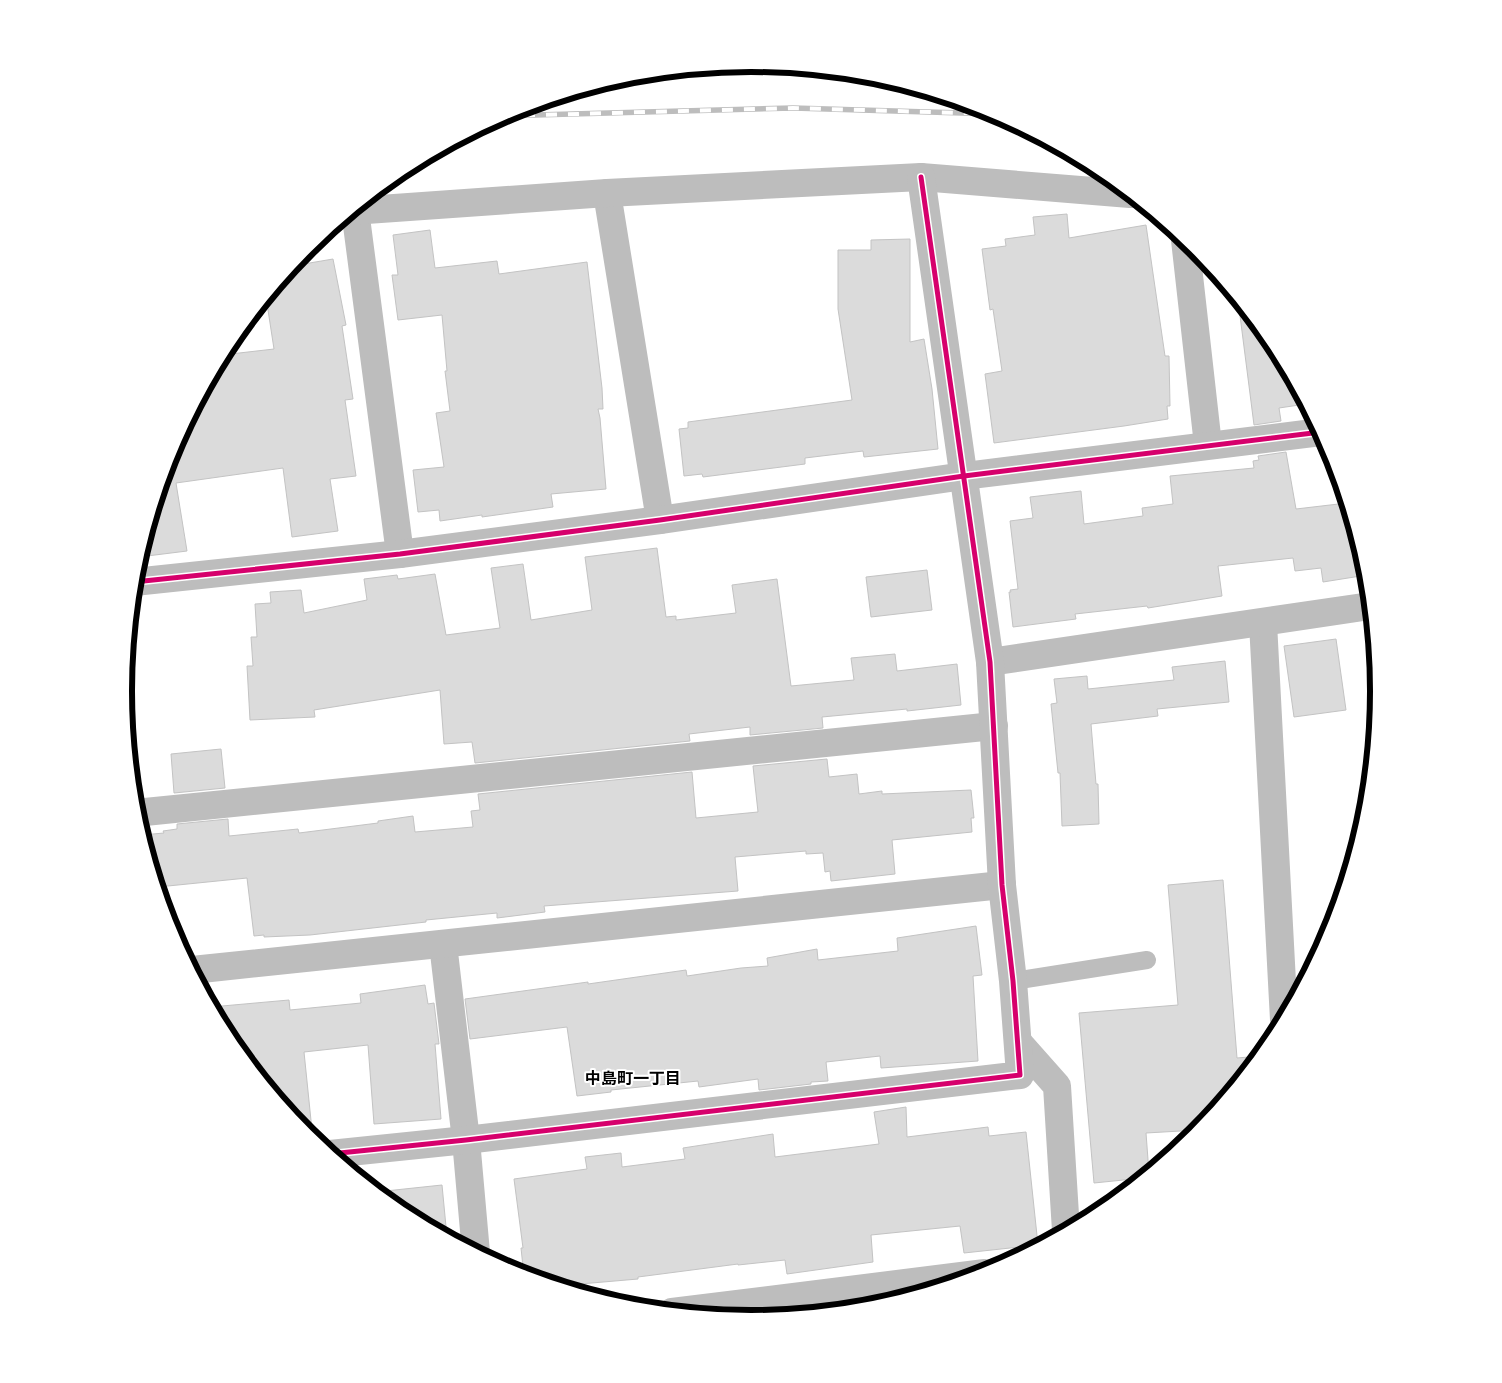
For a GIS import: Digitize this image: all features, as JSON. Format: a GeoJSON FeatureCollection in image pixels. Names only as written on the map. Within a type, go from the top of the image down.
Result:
{"type":"FeatureCollection","features":[{"type":"Feature","properties":{"kind":"street"},"geometry":{"type":"LineString","coordinates":[[339,1153],[1020,1075],[1013,980],[1002,885],[990,662],[921,177]]}},
{"type":"Feature","properties":{"kind":"street"},"geometry":{"type":"LineString","coordinates":[[362,210],[607,193],[921,177],[1118,193]]}},
{"type":"Feature","properties":{"kind":"street"},"geometry":{"type":"LineString","coordinates":[[607,193],[660,520]]}},
{"type":"Feature","properties":{"kind":"street"},"geometry":{"type":"LineString","coordinates":[[355,216],[400,554]]}},
{"type":"Feature","properties":{"kind":"street"},"geometry":{"type":"LineString","coordinates":[[1186,251],[1208,445]]}},
{"type":"Feature","properties":{"kind":"street"},"geometry":{"type":"LineString","coordinates":[[142,581],[400,554],[660,520],[964,476],[1313,433]]}},
{"type":"Feature","properties":{"kind":"street"},"geometry":{"type":"LineString","coordinates":[[990,662],[1364,607]]}},
{"type":"Feature","properties":{"kind":"street"},"geometry":{"type":"LineString","coordinates":[[1263,622],[1283,1007]]}},
{"type":"Feature","properties":{"kind":"street"},"geometry":{"type":"LineString","coordinates":[[144,812],[994,726]]}},
{"type":"Feature","properties":{"kind":"street"},"geometry":{"type":"LineString","coordinates":[[198,969],[1002,885]]}},
{"type":"Feature","properties":{"kind":"street"},"geometry":{"type":"LineString","coordinates":[[443,944],[466,1140],[475,1246]]}},
{"type":"Feature","properties":{"kind":"street"},"geometry":{"type":"LineString","coordinates":[[1018,1042],[1057,1086],[1066,1224]]}},
{"type":"Feature","properties":{"kind":"street"},"geometry":{"type":"LineString","coordinates":[[703,1308],[952,1277]]}},
{"type":"Feature","properties":{"kind":"lane"},"geometry":{"type":"LineString","coordinates":[[1013,980],[1148,960]]}},
{"type":"Feature","properties":{"kind":"building"},"geometry":{"type":"Polygon","coordinates":[[[1067,214],[1069,238],[1146,225],[1165,356],[1169,356],[1170,406],[1167,406],[1168,419],[994,443],[985,374],[1002,371],[993,309],[990,310],[982,249],[1006,246],[1005,239],[1035,235],[1033,217],[1067,214]]]}},
{"type":"Feature","properties":{"kind":"building"},"geometry":{"type":"Polygon","coordinates":[[[430,230],[435,268],[497,261],[499,274],[587,262],[602,388],[603,409],[598,409],[606,489],[551,494],[553,507],[482,517],[482,515],[440,521],[439,510],[418,512],[413,470],[444,467],[436,413],[450,411],[445,371],[447,371],[442,315],[398,320],[392,275],[398,275],[393,235],[430,230]]]}},
{"type":"Feature","properties":{"kind":"building"},"geometry":{"type":"Polygon","coordinates":[[[910,239],[910,342],[924,339],[932,389],[938,449],[864,457],[863,451],[805,458],[805,464],[703,477],[702,474],[684,476],[679,429],[688,428],[688,422],[852,400],[838,309],[838,250],[871,250],[871,240],[910,239]]]}},
{"type":"Feature","properties":{"kind":"building"},"geometry":{"type":"Polygon","coordinates":[[[333,259],[346,325],[342,326],[353,399],[345,400],[356,476],[330,479],[338,531],[292,537],[283,468],[176,483],[187,551],[147,556],[153,531],[179,455],[215,382],[232,354],[274,349],[267,306],[304,264],[333,259]]]}},
{"type":"Feature","properties":{"kind":"building"},"geometry":{"type":"Polygon","coordinates":[[[1240,312],[1266,348],[1299,405],[1279,408],[1281,421],[1254,425],[1240,312]]]}},
{"type":"Feature","properties":{"kind":"building"},"geometry":{"type":"Polygon","coordinates":[[[1286,452],[1296,509],[1340,504],[1349,531],[1359,576],[1323,582],[1321,568],[1295,571],[1293,558],[1218,566],[1222,596],[1148,608],[1147,606],[1075,614],[1076,619],[1013,627],[1009,592],[1011,592],[1010,590],[1018,589],[1010,521],[1033,518],[1030,497],[1081,491],[1084,524],[1143,516],[1142,508],[1173,504],[1170,476],[1254,468],[1253,461],[1259,460],[1258,456],[1286,452]]]}},
{"type":"Feature","properties":{"kind":"building"},"geometry":{"type":"Polygon","coordinates":[[[657,548],[666,617],[676,616],[676,620],[736,613],[732,585],[777,579],[791,686],[854,680],[851,658],[895,654],[897,671],[957,664],[961,705],[822,717],[823,728],[750,735],[750,727],[689,734],[690,741],[475,763],[472,742],[444,744],[440,690],[314,710],[315,717],[250,720],[247,666],[253,666],[251,637],[257,637],[255,604],[271,603],[270,592],[301,590],[304,613],[367,600],[364,579],[397,575],[398,579],[435,574],[446,635],[500,628],[491,568],[523,564],[531,620],[592,610],[585,557],[657,548]]]}},
{"type":"Feature","properties":{"kind":"building"},"geometry":{"type":"Polygon","coordinates":[[[927,570],[932,610],[871,617],[866,577],[927,570]]]}},
{"type":"Feature","properties":{"kind":"building"},"geometry":{"type":"Polygon","coordinates":[[[1336,639],[1346,710],[1294,717],[1284,646],[1336,639]]]}},
{"type":"Feature","properties":{"kind":"building"},"geometry":{"type":"Polygon","coordinates":[[[1225,661],[1229,702],[1157,709],[1158,716],[1091,724],[1096,784],[1098,784],[1099,824],[1062,826],[1060,773],[1058,773],[1051,704],[1057,703],[1054,679],[1087,676],[1088,689],[1174,680],[1172,667],[1225,661]]]}},
{"type":"Feature","properties":{"kind":"building"},"geometry":{"type":"Polygon","coordinates":[[[221,749],[225,788],[174,793],[171,754],[221,749]]]}},
{"type":"Feature","properties":{"kind":"building"},"geometry":{"type":"Polygon","coordinates":[[[827,759],[829,777],[857,774],[859,794],[882,791],[882,794],[971,790],[974,818],[971,818],[972,832],[892,840],[895,874],[831,881],[830,871],[825,872],[823,853],[806,854],[806,851],[735,857],[738,891],[544,906],[545,912],[497,918],[497,913],[310,935],[264,937],[264,935],[254,936],[247,878],[164,886],[149,834],[177,829],[177,824],[228,819],[229,836],[298,829],[299,833],[378,823],[378,821],[413,816],[415,832],[473,827],[471,811],[480,810],[478,794],[692,772],[696,818],[758,812],[753,766],[827,759]]]}},
{"type":"Feature","properties":{"kind":"building"},"geometry":{"type":"Polygon","coordinates":[[[1223,880],[1237,1058],[1250,1057],[1216,1100],[1187,1131],[1146,1133],[1148,1166],[1133,1179],[1094,1183],[1079,1013],[1178,1005],[1168,885],[1223,880]]]}},
{"type":"Feature","properties":{"kind":"building"},"geometry":{"type":"Polygon","coordinates":[[[976,926],[982,975],[973,976],[978,1061],[881,1068],[880,1056],[826,1062],[828,1081],[811,1082],[811,1084],[759,1090],[758,1079],[699,1087],[698,1081],[611,1090],[611,1092],[577,1096],[567,1027],[470,1039],[465,999],[686,970],[687,976],[768,966],[767,958],[817,949],[818,960],[898,951],[897,938],[976,926]]]}},
{"type":"Feature","properties":{"kind":"building"},"geometry":{"type":"Polygon","coordinates":[[[425,985],[428,1004],[434,1003],[439,1044],[435,1044],[441,1119],[374,1124],[368,1045],[304,1052],[312,1128],[260,1068],[218,1006],[289,1000],[290,1010],[361,1003],[360,994],[425,985]]]}},
{"type":"Feature","properties":{"kind":"building"},"geometry":{"type":"Polygon","coordinates":[[[906,1107],[907,1137],[988,1127],[989,1136],[1026,1132],[1037,1240],[1026,1246],[964,1253],[960,1226],[871,1235],[873,1262],[787,1274],[785,1260],[738,1264],[638,1277],[638,1279],[575,1284],[523,1267],[521,1248],[523,1248],[514,1179],[587,1169],[585,1157],[621,1153],[622,1167],[685,1159],[683,1148],[773,1134],[775,1157],[879,1144],[874,1112],[906,1107]]]}},
{"type":"Feature","properties":{"kind":"building"},"geometry":{"type":"Polygon","coordinates":[[[442,1185],[446,1231],[407,1206],[385,1191],[442,1185]]]}},
{"type":"Feature","properties":{"kind":"railway"},"geometry":{"type":"LineString","coordinates":[[526,115],[793,108],[971,113]]}},
{"type":"Feature","properties":{"kind":"cycle path"},"geometry":{"type":"LineString","coordinates":[[339,1153],[1020,1075],[1013,981],[1002,885],[990,662],[921,177]]}},
{"type":"Feature","properties":{"kind":"cycle path"},"geometry":{"type":"LineString","coordinates":[[142,581],[400,554],[660,520],[964,476],[1313,433]]}},
{"type":"Feature","properties":{"kind":"district","name":"中島町一丁目"},"geometry":{"type":"Point","coordinates":[633,1078]}}]}
